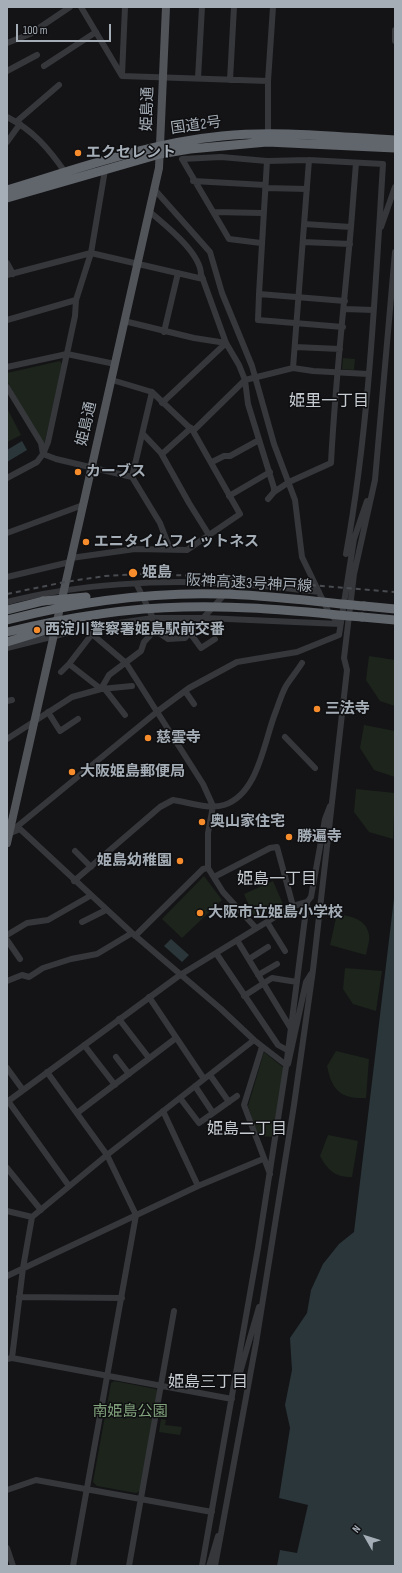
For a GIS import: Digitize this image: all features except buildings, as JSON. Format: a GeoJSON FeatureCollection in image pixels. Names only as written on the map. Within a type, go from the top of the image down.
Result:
{"type":"FeatureCollection","features":[{"type":"Feature","properties":{"kind":"highway","name":"国道2号"},"geometry":{"type":"LineString","coordinates":[[7,190],[65,172],[216,136],[268,134],[395,140]]}},
{"type":"Feature","properties":{"kind":"highway","name":"国道2号"},"geometry":{"type":"LineString","coordinates":[[7,198],[105,170],[160,150],[267,142],[395,148]]}},
{"type":"Feature","properties":{"kind":"highway"},"geometry":{"type":"LineString","coordinates":[[7,610],[43,601],[108,595],[185,592],[221,594]]}},
{"type":"Feature","properties":{"kind":"highway","name":"阪神高速3号神戸線"},"geometry":{"type":"LineString","coordinates":[[7,620],[77,604],[115,599],[186,594],[221,594],[395,609]]}},
{"type":"Feature","properties":{"kind":"highway","name":"阪神高速3号神戸線"},"geometry":{"type":"LineString","coordinates":[[7,632],[65,619],[116,612],[184,607],[220,607],[395,620]]}},
{"type":"Feature","properties":{"kind":"highway"},"geometry":{"type":"LineString","coordinates":[[7,642],[38,632],[116,612]]}},
{"type":"Feature","properties":{"kind":"main road","name":"姫島通"},"geometry":{"type":"LineString","coordinates":[[7,843],[124,321],[155,190],[160,150],[166,7]]}},
{"type":"Feature","properties":{"kind":"street"},"geometry":{"type":"LineString","coordinates":[[7,43],[30,34],[70,7]]}},
{"type":"Feature","properties":{"kind":"street"},"geometry":{"type":"LineString","coordinates":[[81,7],[122,76]]}},
{"type":"Feature","properties":{"kind":"street"},"geometry":{"type":"LineString","coordinates":[[122,76],[125,7]]}},
{"type":"Feature","properties":{"kind":"street"},"geometry":{"type":"LineString","coordinates":[[198,78],[202,7]]}},
{"type":"Feature","properties":{"kind":"street"},"geometry":{"type":"LineString","coordinates":[[230,80],[234,7]]}},
{"type":"Feature","properties":{"kind":"street"},"geometry":{"type":"LineString","coordinates":[[268,134],[268,81],[274,7]]}},
{"type":"Feature","properties":{"kind":"street"},"geometry":{"type":"LineString","coordinates":[[395,30],[395,41]]}},
{"type":"Feature","properties":{"kind":"street"},"geometry":{"type":"LineString","coordinates":[[44,66],[96,32]]}},
{"type":"Feature","properties":{"kind":"street"},"geometry":{"type":"LineString","coordinates":[[7,71],[37,55]]}},
{"type":"Feature","properties":{"kind":"street"},"geometry":{"type":"LineString","coordinates":[[122,76],[163,76],[268,81]]}},
{"type":"Feature","properties":{"kind":"street"},"geometry":{"type":"LineString","coordinates":[[7,142],[18,123],[59,85]]}},
{"type":"Feature","properties":{"kind":"street"},"geometry":{"type":"LineString","coordinates":[[7,117],[18,123],[38,138],[65,172]]}},
{"type":"Feature","properties":{"kind":"street"},"geometry":{"type":"LineString","coordinates":[[261,243],[232,241],[193,181],[182,159],[221,157],[266,161],[309,160],[383,164],[368,374],[353,517],[346,554]]}},
{"type":"Feature","properties":{"kind":"street"},"geometry":{"type":"LineString","coordinates":[[293,368],[309,160]]}},
{"type":"Feature","properties":{"kind":"street"},"geometry":{"type":"LineString","coordinates":[[266,161],[262,213],[258,320],[342,327]]}},
{"type":"Feature","properties":{"kind":"street"},"geometry":{"type":"LineString","coordinates":[[268,499],[274,492],[289,482],[331,464],[337,372],[346,300],[356,163]]}},
{"type":"Feature","properties":{"kind":"street"},"geometry":{"type":"LineString","coordinates":[[7,478],[37,462],[43,454],[48,442],[67,354],[76,300],[91,253],[105,170]]}},
{"type":"Feature","properties":{"kind":"street"},"geometry":{"type":"LineString","coordinates":[[193,181],[307,189]]}},
{"type":"Feature","properties":{"kind":"street"},"geometry":{"type":"LineString","coordinates":[[379,233],[395,187]]}},
{"type":"Feature","properties":{"kind":"street"},"geometry":{"type":"LineString","coordinates":[[155,190],[210,252],[222,293],[247,351],[274,444],[295,500],[302,557],[329,613],[340,624]]}},
{"type":"Feature","properties":{"kind":"street"},"geometry":{"type":"LineString","coordinates":[[150,212],[173,232],[193,254],[201,266],[203,278],[226,343],[239,365],[245,380],[248,404],[270,472],[274,492]]}},
{"type":"Feature","properties":{"kind":"street"},"geometry":{"type":"LineString","coordinates":[[214,212],[262,213]]}},
{"type":"Feature","properties":{"kind":"street"},"geometry":{"type":"LineString","coordinates":[[304,224],[351,227]]}},
{"type":"Feature","properties":{"kind":"street"},"geometry":{"type":"LineString","coordinates":[[303,242],[350,244]]}},
{"type":"Feature","properties":{"kind":"street"},"geometry":{"type":"LineString","coordinates":[[215,1566],[288,1150],[313,970],[334,799],[347,670],[344,658],[347,626],[354,574],[375,480],[395,252]]}},
{"type":"Feature","properties":{"kind":"street"},"geometry":{"type":"LineString","coordinates":[[7,263],[10,274],[91,253],[203,278]]}},
{"type":"Feature","properties":{"kind":"street"},"geometry":{"type":"LineString","coordinates":[[164,332],[178,273]]}},
{"type":"Feature","properties":{"kind":"street"},"geometry":{"type":"LineString","coordinates":[[259,294],[346,300]]}},
{"type":"Feature","properties":{"kind":"street"},"geometry":{"type":"LineString","coordinates":[[7,320],[76,300]]}},
{"type":"Feature","properties":{"kind":"street"},"geometry":{"type":"LineString","coordinates":[[344,309],[373,310]]}},
{"type":"Feature","properties":{"kind":"street"},"geometry":{"type":"LineString","coordinates":[[124,321],[164,332],[226,343]]}},
{"type":"Feature","properties":{"kind":"street"},"geometry":{"type":"LineString","coordinates":[[162,403],[226,343]]}},
{"type":"Feature","properties":{"kind":"street"},"geometry":{"type":"LineString","coordinates":[[295,347],[340,349]]}},
{"type":"Feature","properties":{"kind":"street"},"geometry":{"type":"LineString","coordinates":[[7,367],[67,354],[115,364]]}},
{"type":"Feature","properties":{"kind":"street"},"geometry":{"type":"LineString","coordinates":[[162,454],[192,430],[245,380],[293,368],[313,371],[368,374]]}},
{"type":"Feature","properties":{"kind":"street"},"geometry":{"type":"LineString","coordinates":[[7,577],[71,560],[135,549],[187,550],[240,514],[212,462],[192,430],[152,392],[112,380]]}},
{"type":"Feature","properties":{"kind":"street"},"geometry":{"type":"LineString","coordinates":[[7,387],[40,443],[43,454]]}},
{"type":"Feature","properties":{"kind":"street"},"geometry":{"type":"LineString","coordinates":[[132,477],[152,392]]}},
{"type":"Feature","properties":{"kind":"street"},"geometry":{"type":"LineString","coordinates":[[143,434],[162,454],[188,503],[209,535]]}},
{"type":"Feature","properties":{"kind":"street"},"geometry":{"type":"LineString","coordinates":[[212,462],[224,456],[230,456],[260,440]]}},
{"type":"Feature","properties":{"kind":"street"},"geometry":{"type":"LineString","coordinates":[[43,454],[56,459],[132,477],[160,523],[170,549]]}},
{"type":"Feature","properties":{"kind":"street"},"geometry":{"type":"LineString","coordinates":[[229,496],[270,472]]}},
{"type":"Feature","properties":{"kind":"street"},"geometry":{"type":"LineString","coordinates":[[8,834],[158,711],[185,691],[237,662],[297,652],[339,634],[354,539],[375,480]]}},
{"type":"Feature","properties":{"kind":"street"},"geometry":{"type":"LineString","coordinates":[[7,534],[83,505]]}},
{"type":"Feature","properties":{"kind":"street"},"geometry":{"type":"LineString","coordinates":[[7,602],[64,590],[137,584],[234,584],[319,592]]}},
{"type":"Feature","properties":{"kind":"street"},"geometry":{"type":"LineString","coordinates":[[103,689],[109,675],[142,652],[144,642],[154,630],[153,618],[137,584]]}},
{"type":"Feature","properties":{"kind":"street"},"geometry":{"type":"LineString","coordinates":[[154,630],[168,639],[174,640],[185,638],[205,618],[234,584]]}},
{"type":"Feature","properties":{"kind":"street"},"geometry":{"type":"LineString","coordinates":[[7,648],[91,626],[153,618],[205,618],[340,624]]}},
{"type":"Feature","properties":{"kind":"street"},"geometry":{"type":"LineString","coordinates":[[91,626],[92,634],[126,663],[158,711],[203,784],[213,806],[208,833],[208,868],[223,892],[256,928]]}},
{"type":"Feature","properties":{"kind":"street"},"geometry":{"type":"LineString","coordinates":[[190,633],[201,648],[215,639]]}},
{"type":"Feature","properties":{"kind":"street"},"geometry":{"type":"LineString","coordinates":[[61,672],[92,634]]}},
{"type":"Feature","properties":{"kind":"street"},"geometry":{"type":"LineString","coordinates":[[74,881],[160,807],[173,800],[213,806],[224,805],[236,799],[244,791],[251,780],[265,748],[275,714],[285,688],[302,663]]}},
{"type":"Feature","properties":{"kind":"street"},"geometry":{"type":"LineString","coordinates":[[69,664],[103,689],[125,715]]}},
{"type":"Feature","properties":{"kind":"street"},"geometry":{"type":"LineString","coordinates":[[7,739],[34,720],[72,697],[103,689],[132,686]]}},
{"type":"Feature","properties":{"kind":"street"},"geometry":{"type":"LineString","coordinates":[[185,691],[194,704]]}},
{"type":"Feature","properties":{"kind":"street"},"geometry":{"type":"LineString","coordinates":[[48,712],[60,731],[78,718]]}},
{"type":"Feature","properties":{"kind":"street"},"geometry":{"type":"LineString","coordinates":[[285,737],[315,768]]}},
{"type":"Feature","properties":{"kind":"street"},"geometry":{"type":"LineString","coordinates":[[202,1566],[270,1174],[307,902],[311,897],[325,819],[334,799]]}},
{"type":"Feature","properties":{"kind":"street"},"geometry":{"type":"LineString","coordinates":[[8,834],[20,829],[47,853],[90,896],[262,1047],[285,1064]]}},
{"type":"Feature","properties":{"kind":"street"},"geometry":{"type":"LineString","coordinates":[[214,877],[270,848],[277,847],[293,906]]}},
{"type":"Feature","properties":{"kind":"street"},"geometry":{"type":"LineString","coordinates":[[75,850],[91,867]]}},
{"type":"Feature","properties":{"kind":"street"},"geometry":{"type":"LineString","coordinates":[[7,981],[22,975],[29,977],[43,968],[71,959],[97,954],[134,935],[203,869],[208,868]]}},
{"type":"Feature","properties":{"kind":"street"},"geometry":{"type":"LineString","coordinates":[[7,936],[27,923],[48,920],[90,896]]}},
{"type":"Feature","properties":{"kind":"street"},"geometry":{"type":"LineString","coordinates":[[69,1186],[8,1101],[180,975],[293,906],[307,902]]}},
{"type":"Feature","properties":{"kind":"street"},"geometry":{"type":"LineString","coordinates":[[82,922],[106,910]]}},
{"type":"Feature","properties":{"kind":"street"},"geometry":{"type":"LineString","coordinates":[[267,922],[285,951]]}},
{"type":"Feature","properties":{"kind":"street"},"geometry":{"type":"LineString","coordinates":[[7,940],[20,959]]}},
{"type":"Feature","properties":{"kind":"street"},"geometry":{"type":"LineString","coordinates":[[237,940],[290,1027]]}},
{"type":"Feature","properties":{"kind":"street"},"geometry":{"type":"LineString","coordinates":[[248,960],[268,947]]}},
{"type":"Feature","properties":{"kind":"street"},"geometry":{"type":"LineString","coordinates":[[216,953],[278,1045],[287,1050]]}},
{"type":"Feature","properties":{"kind":"street"},"geometry":{"type":"LineString","coordinates":[[258,975],[277,964]]}},
{"type":"Feature","properties":{"kind":"street"},"geometry":{"type":"LineString","coordinates":[[285,1064],[288,1064],[292,1053],[306,982],[313,970]]}},
{"type":"Feature","properties":{"kind":"street"},"geometry":{"type":"LineString","coordinates":[[244,996],[272,978],[297,982]]}},
{"type":"Feature","properties":{"kind":"street"},"geometry":{"type":"LineString","coordinates":[[149,997],[204,1079]]}},
{"type":"Feature","properties":{"kind":"street"},"geometry":{"type":"LineString","coordinates":[[119,1019],[149,1058]]}},
{"type":"Feature","properties":{"kind":"street"},"geometry":{"type":"LineString","coordinates":[[77,1114],[176,1038]]}},
{"type":"Feature","properties":{"kind":"street"},"geometry":{"type":"LineString","coordinates":[[232,1399],[9,1358],[32,1217],[107,1155],[254,1040]]}},
{"type":"Feature","properties":{"kind":"street"},"geometry":{"type":"LineString","coordinates":[[84,1045],[114,1085]]}},
{"type":"Feature","properties":{"kind":"street"},"geometry":{"type":"LineString","coordinates":[[262,1047],[244,1105],[263,1159],[270,1174]]}},
{"type":"Feature","properties":{"kind":"street"},"geometry":{"type":"LineString","coordinates":[[116,1057],[129,1074]]}},
{"type":"Feature","properties":{"kind":"street"},"geometry":{"type":"LineString","coordinates":[[7,1068],[23,1090]]}},
{"type":"Feature","properties":{"kind":"street"},"geometry":{"type":"LineString","coordinates":[[47,1072],[107,1155],[136,1215],[73,1566]]}},
{"type":"Feature","properties":{"kind":"street"},"geometry":{"type":"LineString","coordinates":[[210,1075],[229,1102]]}},
{"type":"Feature","properties":{"kind":"street"},"geometry":{"type":"LineString","coordinates":[[195,1086],[213,1113]]}},
{"type":"Feature","properties":{"kind":"street"},"geometry":{"type":"LineString","coordinates":[[180,1098],[199,1123],[237,1096]]}},
{"type":"Feature","properties":{"kind":"street"},"geometry":{"type":"LineString","coordinates":[[163,1111],[198,1186]]}},
{"type":"Feature","properties":{"kind":"street"},"geometry":{"type":"LineString","coordinates":[[7,1276],[198,1186],[263,1159]]}},
{"type":"Feature","properties":{"kind":"street"},"geometry":{"type":"LineString","coordinates":[[7,1168],[41,1210]]}},
{"type":"Feature","properties":{"kind":"street"},"geometry":{"type":"LineString","coordinates":[[7,1211],[32,1217]]}},
{"type":"Feature","properties":{"kind":"street"},"geometry":{"type":"LineString","coordinates":[[19,1297],[122,1298]]}},
{"type":"Feature","properties":{"kind":"street"},"geometry":{"type":"LineString","coordinates":[[232,1399],[243,1366],[256,1315],[263,1299]]}},
{"type":"Feature","properties":{"kind":"street"},"geometry":{"type":"LineString","coordinates":[[129,1566],[174,1311]]}},
{"type":"Feature","properties":{"kind":"street"},"geometry":{"type":"LineString","coordinates":[[7,1490],[36,1480],[212,1512]]}},
{"type":"Feature","properties":{"kind":"street"},"geometry":{"type":"LineString","coordinates":[[209,1566],[224,1519]]}},
{"type":"Feature","properties":{"kind":"street"},"geometry":{"type":"LineString","coordinates":[[7,1548],[13,1566]]}},
{"type":"Feature","properties":{"kind":"green space"},"geometry":{"type":"Polygon","coordinates":[[[343,358],[355,359],[354,370],[342,369],[343,358]]]}},
{"type":"Feature","properties":{"kind":"green space"},"geometry":{"type":"Polygon","coordinates":[[[60,361],[62,364],[45,442],[42,443],[7,381],[7,373],[60,361]]]}},
{"type":"Feature","properties":{"kind":"green space"},"geometry":{"type":"Polygon","coordinates":[[[7,408],[21,435],[7,442],[7,408]]]}},
{"type":"Feature","properties":{"kind":"green space"},"geometry":{"type":"Polygon","coordinates":[[[369,656],[395,660],[395,706],[380,701],[366,680],[369,656]]]}},
{"type":"Feature","properties":{"kind":"green space"},"geometry":{"type":"Polygon","coordinates":[[[364,725],[395,731],[395,777],[374,770],[360,748],[364,725]]]}},
{"type":"Feature","properties":{"kind":"green space"},"geometry":{"type":"Polygon","coordinates":[[[356,789],[395,793],[393,839],[369,832],[354,812],[356,789]]]}},
{"type":"Feature","properties":{"kind":"green space"},"geometry":{"type":"Polygon","coordinates":[[[204,876],[222,900],[182,938],[162,919],[204,876]]]}},
{"type":"Feature","properties":{"kind":"green space"},"geometry":{"type":"Polygon","coordinates":[[[273,881],[283,904],[254,918],[244,894],[273,881]]]}},
{"type":"Feature","properties":{"kind":"green space"},"geometry":{"type":"Polygon","coordinates":[[[337,914],[352,917],[365,925],[368,930],[369,937],[366,955],[330,945],[337,914]]]}},
{"type":"Feature","properties":{"kind":"green space"},"geometry":{"type":"Polygon","coordinates":[[[345,968],[382,971],[376,1011],[353,1004],[343,989],[345,968]]]}},
{"type":"Feature","properties":{"kind":"green space"},"geometry":{"type":"Polygon","coordinates":[[[336,1051],[369,1059],[366,1098],[357,1098],[344,1095],[335,1087],[327,1066],[336,1051]]]}},
{"type":"Feature","properties":{"kind":"green space"},"geometry":{"type":"Polygon","coordinates":[[[264,1052],[284,1068],[274,1137],[258,1136],[248,1106],[264,1052]]]}},
{"type":"Feature","properties":{"kind":"green space"},"geometry":{"type":"Polygon","coordinates":[[[328,1135],[358,1141],[352,1177],[341,1176],[332,1172],[320,1156],[328,1135]]]}},
{"type":"Feature","properties":{"kind":"green space","name":"南姫島公園"},"geometry":{"type":"Polygon","coordinates":[[[114,1381],[156,1389],[158,1392],[140,1491],[136,1493],[97,1486],[93,1482],[111,1383],[114,1381]]]}},
{"type":"Feature","properties":{"kind":"green space"},"geometry":{"type":"Polygon","coordinates":[[[161,1419],[166,1420],[165,1425],[182,1427],[180,1435],[159,1432],[161,1419]]]}},
{"type":"Feature","properties":{"kind":"shaded area"},"geometry":{"type":"Polygon","coordinates":[[[22,441],[27,450],[7,462],[7,450],[22,441]]]}},
{"type":"Feature","properties":{"kind":"shaded area"},"geometry":{"type":"Polygon","coordinates":[[[395,890],[395,1566],[277,1566],[280,1550],[297,1553],[308,1505],[279,1498],[290,1428],[285,1405],[292,1370],[290,1338],[307,1313],[311,1290],[323,1264],[339,1244],[354,1232],[395,890]]]}},
{"type":"Feature","properties":{"kind":"shaded area"},"geometry":{"type":"Polygon","coordinates":[[[171,939],[189,955],[182,962],[164,946],[171,939]]]}},
{"type":"Feature","properties":{"kind":"railway"},"geometry":{"type":"LineString","coordinates":[[7,594],[65,582],[105,576],[140,574],[203,576],[395,592]]}},
{"type":"Feature","properties":{"kind":"place","name":"エクセレント"},"geometry":{"type":"Point","coordinates":[78,153]}},
{"type":"Feature","properties":{"kind":"place","name":"カーブス"},"geometry":{"type":"Point","coordinates":[78,472]}},
{"type":"Feature","properties":{"kind":"place","name":"エニタイムフィットネス"},"geometry":{"type":"Point","coordinates":[86,542]}},
{"type":"Feature","properties":{"kind":"place","name":"姫島"},"geometry":{"type":"Point","coordinates":[133,573]}},
{"type":"Feature","properties":{"kind":"place","name":"西淀川警察署姫島駅前交番"},"geometry":{"type":"Point","coordinates":[37,630]}},
{"type":"Feature","properties":{"kind":"place","name":"三法寺"},"geometry":{"type":"Point","coordinates":[317,709]}},
{"type":"Feature","properties":{"kind":"place","name":"慈雲寺"},"geometry":{"type":"Point","coordinates":[148,738]}},
{"type":"Feature","properties":{"kind":"place","name":"大阪姫島郵便局"},"geometry":{"type":"Point","coordinates":[72,772]}},
{"type":"Feature","properties":{"kind":"place","name":"奥山家住宅"},"geometry":{"type":"Point","coordinates":[202,822]}},
{"type":"Feature","properties":{"kind":"place","name":"勝遍寺"},"geometry":{"type":"Point","coordinates":[289,837]}},
{"type":"Feature","properties":{"kind":"place","name":"姫島幼稚園"},"geometry":{"type":"Point","coordinates":[180,861]}},
{"type":"Feature","properties":{"kind":"place","name":"大阪市立姫島小学校"},"geometry":{"type":"Point","coordinates":[200,913]}},
{"type":"Feature","properties":{"kind":"district","name":"姫里一丁目"},"geometry":{"type":"Point","coordinates":[329,402]}},
{"type":"Feature","properties":{"kind":"district","name":"姫島一丁目"},"geometry":{"type":"Point","coordinates":[277,880]}},
{"type":"Feature","properties":{"kind":"district","name":"姫島二丁目"},"geometry":{"type":"Point","coordinates":[247,1130]}},
{"type":"Feature","properties":{"kind":"district","name":"姫島三丁目"},"geometry":{"type":"Point","coordinates":[208,1383]}}]}
